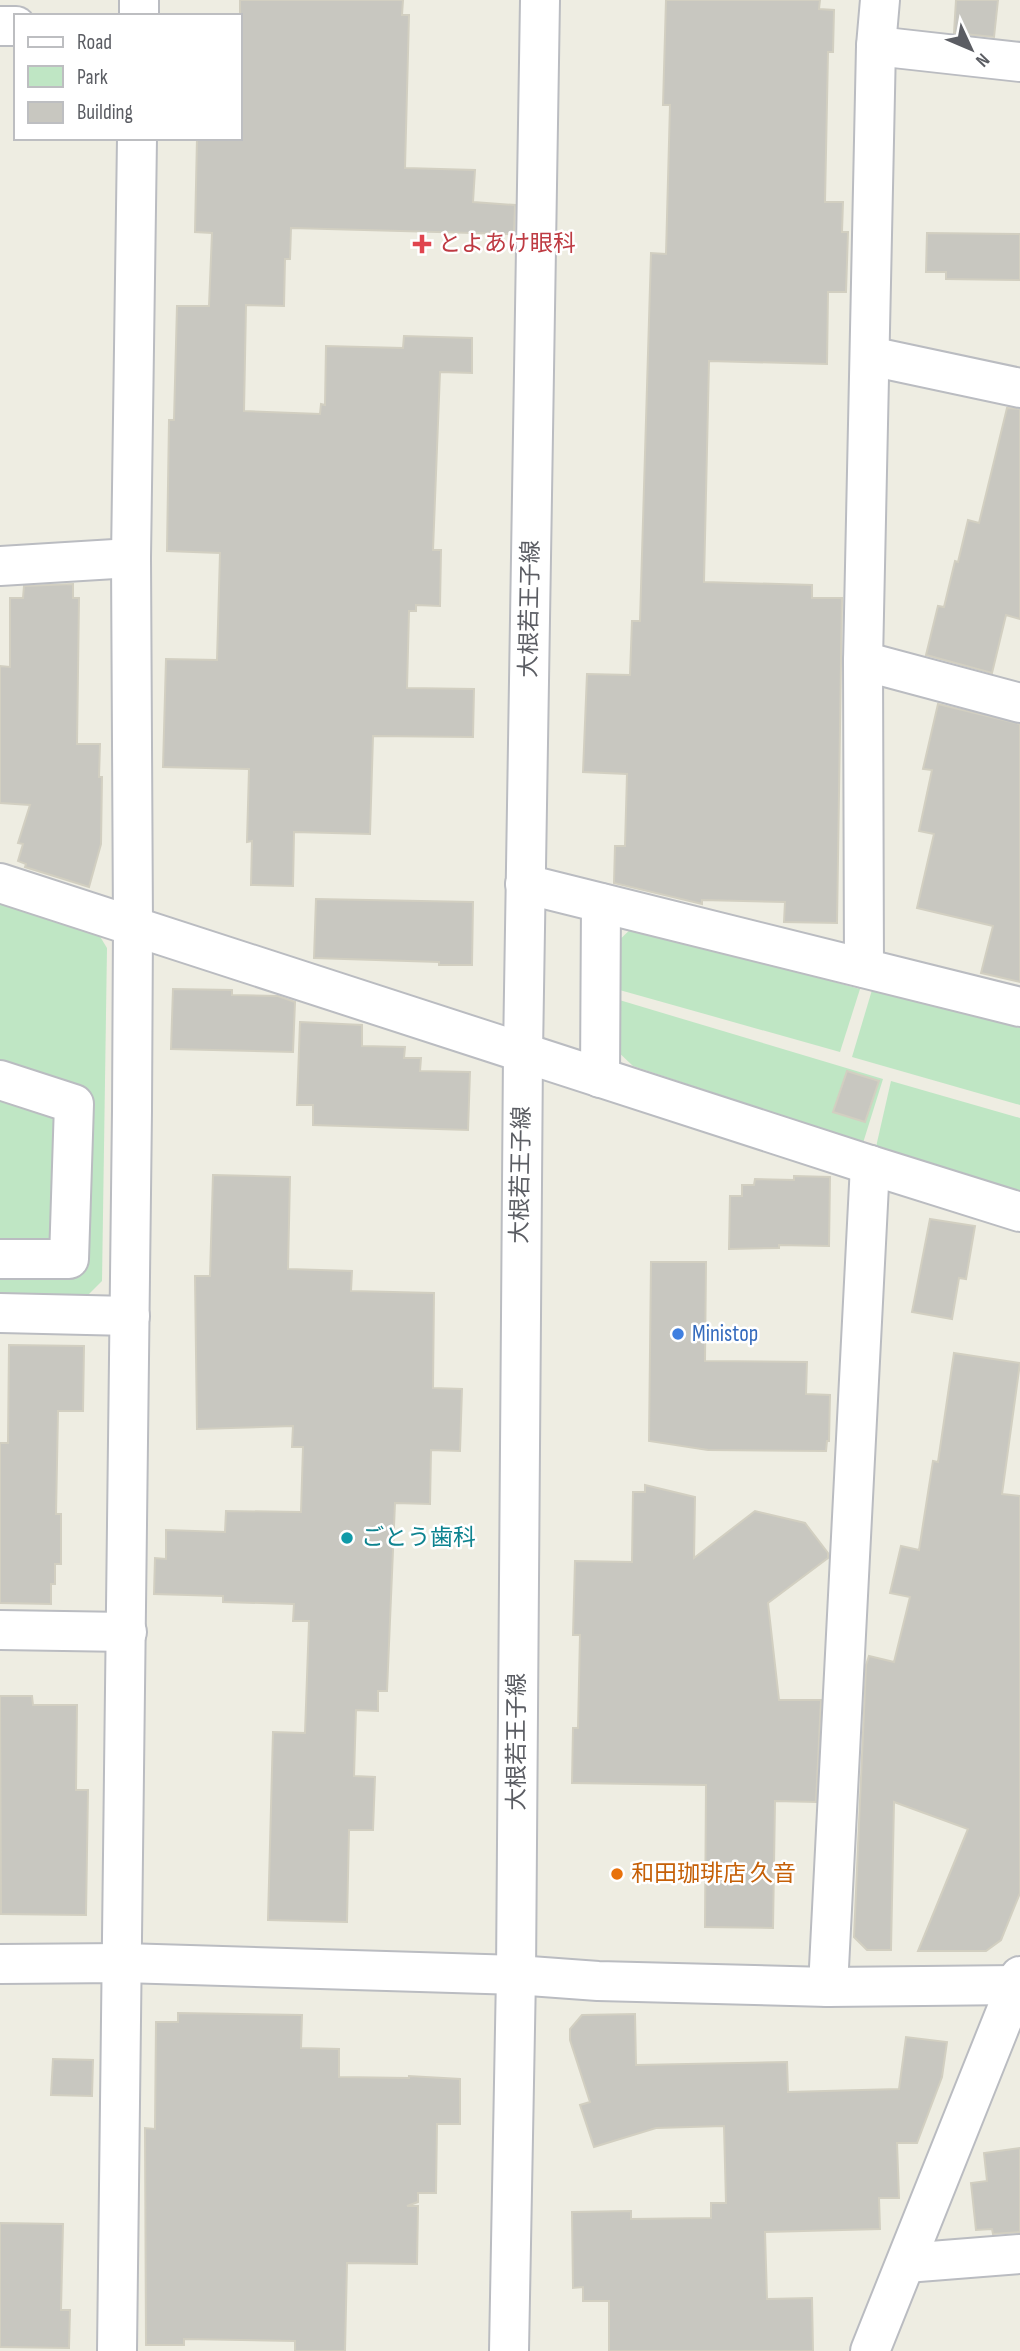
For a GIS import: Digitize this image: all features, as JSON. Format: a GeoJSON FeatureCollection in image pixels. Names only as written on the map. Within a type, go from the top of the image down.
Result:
{"type":"FeatureCollection","features":[{"type":"Feature","properties":{"kind":"street","name":"大根若王子線"},"geometry":{"type":"LineString","coordinates":[[509,2351],[516,1975],[525,884],[540,0]]}},
{"type":"Feature","properties":{"kind":"street"},"geometry":{"type":"LineString","coordinates":[[864,968],[863,662],[876,46],[880,0]]}},
{"type":"Feature","properties":{"kind":"street"},"geometry":{"type":"LineString","coordinates":[[876,46],[1020,62]]}},
{"type":"Feature","properties":{"kind":"street"},"geometry":{"type":"LineString","coordinates":[[117,2351],[130,1316],[133,927],[131,558],[137,140]]}},
{"type":"Feature","properties":{"kind":"street"},"geometry":{"type":"LineString","coordinates":[[870,356],[1020,388]]}},
{"type":"Feature","properties":{"kind":"street"},"geometry":{"type":"LineString","coordinates":[[0,566],[131,558]]}},
{"type":"Feature","properties":{"kind":"street"},"geometry":{"type":"LineString","coordinates":[[863,662],[1020,703]]}},
{"type":"Feature","properties":{"kind":"street"},"geometry":{"type":"LineString","coordinates":[[0,883],[1020,1212]]}},
{"type":"Feature","properties":{"kind":"street"},"geometry":{"type":"LineString","coordinates":[[525,884],[1020,1007]]}},
{"type":"Feature","properties":{"kind":"street"},"geometry":{"type":"LineString","coordinates":[[600,1078],[601,903]]}},
{"type":"Feature","properties":{"kind":"street"},"geometry":{"type":"LineString","coordinates":[[0,1080],[74,1104],[69,1259],[0,1259]]}},
{"type":"Feature","properties":{"kind":"street"},"geometry":{"type":"LineString","coordinates":[[73,1165],[131,1165]]}},
{"type":"Feature","properties":{"kind":"street"},"geometry":{"type":"LineString","coordinates":[[828,1987],[870,1165]]}},
{"type":"Feature","properties":{"kind":"street"},"geometry":{"type":"LineString","coordinates":[[0,1313],[130,1316]]}},
{"type":"Feature","properties":{"kind":"street"},"geometry":{"type":"LineString","coordinates":[[0,1630],[127,1632]]}},
{"type":"Feature","properties":{"kind":"street"},"geometry":{"type":"LineString","coordinates":[[0,1964],[123,1964],[828,1987],[1019,1982],[870,2351]]}},
{"type":"Feature","properties":{"kind":"street"},"geometry":{"type":"LineString","coordinates":[[906,2263],[1020,2254]]}},
{"type":"Feature","properties":{"kind":"green space"},"geometry":{"type":"Polygon","coordinates":[[[0,900],[96,930],[107,948],[102,1281],[87,1296],[0,1293],[0,900]]]}},
{"type":"Feature","properties":{"kind":"green space"},"geometry":{"type":"Polygon","coordinates":[[[633,927],[860,989],[840,1052],[616,989],[615,944],[633,927]]]}},
{"type":"Feature","properties":{"kind":"green space"},"geometry":{"type":"Polygon","coordinates":[[[872,990],[1020,1028],[1020,1105],[852,1057],[872,990]]]}},
{"type":"Feature","properties":{"kind":"green space"},"geometry":{"type":"Polygon","coordinates":[[[616,999],[883,1079],[863,1143],[633,1066],[615,1049],[616,999]]]}},
{"type":"Feature","properties":{"kind":"green space"},"geometry":{"type":"Polygon","coordinates":[[[891,1081],[1020,1118],[1020,1193],[876,1147],[891,1081]]]}},
{"type":"Feature","properties":{"kind":"building"},"geometry":{"type":"Polygon","coordinates":[[[240,0],[403,0],[402,15],[409,15],[405,168],[475,170],[473,202],[515,205],[514,234],[291,228],[290,259],[285,259],[284,306],[246,305],[244,411],[320,414],[321,404],[325,405],[326,346],[403,348],[404,336],[472,338],[472,373],[440,372],[433,550],[441,550],[440,606],[416,605],[416,611],[409,611],[407,688],[474,689],[473,737],[373,736],[370,834],[294,832],[293,886],[251,885],[252,841],[247,842],[249,769],[163,767],[166,659],[217,660],[220,553],[167,551],[169,420],[174,420],[177,306],[209,306],[212,233],[195,232],[197,140],[242,140],[240,0]]]}},
{"type":"Feature","properties":{"kind":"building"},"geometry":{"type":"Polygon","coordinates":[[[666,0],[820,0],[819,9],[834,10],[833,52],[828,52],[825,202],[843,202],[842,232],[848,232],[846,292],[828,292],[827,364],[709,361],[704,582],[812,585],[812,598],[842,598],[837,923],[784,922],[785,902],[702,900],[702,904],[614,883],[615,846],[625,846],[627,774],[583,772],[587,674],[630,675],[632,621],[640,621],[651,253],[666,254],[670,105],[663,105],[666,0]]]}},
{"type":"Feature","properties":{"kind":"building"},"geometry":{"type":"Polygon","coordinates":[[[956,0],[998,0],[994,37],[954,33],[956,0]]]}},
{"type":"Feature","properties":{"kind":"building"},"geometry":{"type":"Polygon","coordinates":[[[927,233],[1020,234],[1020,280],[946,279],[946,272],[926,272],[927,233]]]}},
{"type":"Feature","properties":{"kind":"building"},"geometry":{"type":"Polygon","coordinates":[[[1007,408],[1020,409],[1020,619],[1006,615],[992,673],[926,655],[938,606],[944,607],[968,520],[979,523],[1007,408]]]}},
{"type":"Feature","properties":{"kind":"building"},"geometry":{"type":"Polygon","coordinates":[[[73,584],[73,598],[79,598],[77,744],[100,744],[99,777],[102,777],[101,844],[89,887],[25,867],[26,864],[18,861],[23,844],[18,843],[30,805],[0,803],[0,666],[10,667],[10,598],[23,598],[24,586],[73,584]]]}},
{"type":"Feature","properties":{"kind":"building"},"geometry":{"type":"Polygon","coordinates":[[[938,704],[1020,724],[1020,982],[981,973],[993,926],[917,908],[934,834],[919,831],[932,770],[923,769],[938,704]]]}},
{"type":"Feature","properties":{"kind":"building"},"geometry":{"type":"Polygon","coordinates":[[[316,899],[473,902],[472,965],[314,958],[316,899]]]}},
{"type":"Feature","properties":{"kind":"building"},"geometry":{"type":"Polygon","coordinates":[[[173,989],[232,990],[232,995],[278,996],[295,1002],[293,1052],[171,1049],[173,989]]]}},
{"type":"Feature","properties":{"kind":"building"},"geometry":{"type":"Polygon","coordinates":[[[300,1022],[362,1025],[362,1046],[405,1047],[404,1058],[421,1058],[420,1071],[470,1072],[468,1130],[313,1125],[313,1105],[297,1105],[300,1022]]]}},
{"type":"Feature","properties":{"kind":"building"},"geometry":{"type":"Polygon","coordinates":[[[847,1071],[879,1081],[865,1122],[833,1112],[847,1071]]]}},
{"type":"Feature","properties":{"kind":"building"},"geometry":{"type":"Polygon","coordinates":[[[213,1175],[290,1177],[288,1269],[352,1271],[351,1291],[434,1293],[433,1388],[462,1389],[460,1451],[431,1450],[430,1504],[395,1503],[387,1691],[378,1691],[378,1711],[356,1710],[354,1776],[375,1777],[373,1830],[349,1830],[347,1922],[268,1920],[273,1732],[305,1733],[309,1621],[293,1621],[294,1604],[223,1602],[223,1596],[154,1594],[155,1558],[166,1559],[166,1530],[225,1532],[226,1511],[301,1512],[303,1447],[292,1447],[293,1426],[197,1429],[195,1276],[210,1276],[213,1175]]]}},
{"type":"Feature","properties":{"kind":"building"},"geometry":{"type":"Polygon","coordinates":[[[794,1176],[830,1177],[829,1246],[779,1245],[779,1248],[729,1249],[730,1196],[742,1196],[742,1185],[754,1185],[755,1179],[794,1180],[794,1176]]]}},
{"type":"Feature","properties":{"kind":"building"},"geometry":{"type":"Polygon","coordinates":[[[930,1219],[975,1226],[966,1279],[959,1278],[952,1319],[912,1312],[930,1219]]]}},
{"type":"Feature","properties":{"kind":"building"},"geometry":{"type":"Polygon","coordinates":[[[651,1262],[706,1262],[705,1361],[807,1362],[806,1394],[830,1395],[829,1441],[826,1451],[708,1450],[649,1441],[651,1262]]]}},
{"type":"Feature","properties":{"kind":"building"},"geometry":{"type":"Polygon","coordinates":[[[9,1345],[84,1346],[83,1411],[58,1411],[56,1514],[61,1514],[61,1564],[55,1564],[51,1604],[0,1603],[0,1443],[8,1443],[9,1345]]]}},
{"type":"Feature","properties":{"kind":"building"},"geometry":{"type":"Polygon","coordinates":[[[954,1353],[1020,1363],[1002,1494],[1020,1496],[1020,1893],[1001,1940],[986,1951],[918,1951],[968,1829],[894,1802],[891,1950],[867,1950],[854,1937],[866,1665],[869,1656],[894,1662],[910,1597],[890,1593],[901,1546],[919,1550],[933,1461],[938,1462],[954,1353]]]}},
{"type":"Feature","properties":{"kind":"building"},"geometry":{"type":"Polygon","coordinates":[[[645,1485],[695,1497],[694,1558],[755,1511],[805,1523],[828,1553],[828,1558],[768,1603],[779,1700],[821,1700],[816,1802],[775,1801],[773,1928],[705,1927],[706,1785],[572,1783],[573,1728],[578,1728],[580,1635],[573,1635],[575,1561],[632,1562],[633,1492],[645,1492],[645,1485]]]}},
{"type":"Feature","properties":{"kind":"building"},"geometry":{"type":"Polygon","coordinates":[[[0,1696],[32,1696],[33,1705],[77,1705],[76,1790],[88,1790],[86,1915],[1,1914],[0,1696]]]}},
{"type":"Feature","properties":{"kind":"building"},"geometry":{"type":"Polygon","coordinates":[[[178,2013],[302,2015],[301,2048],[339,2049],[339,2077],[409,2076],[460,2079],[460,2124],[437,2124],[436,2193],[418,2193],[418,2202],[407,2206],[418,2206],[417,2264],[347,2263],[345,2351],[295,2351],[295,2341],[184,2339],[184,2345],[146,2345],[145,2128],[155,2129],[156,2022],[178,2022],[178,2013]]]}},
{"type":"Feature","properties":{"kind":"building"},"geometry":{"type":"Polygon","coordinates":[[[635,2014],[636,2065],[787,2062],[788,2092],[899,2089],[906,2037],[947,2042],[942,2077],[917,2143],[897,2143],[899,2198],[879,2198],[880,2229],[765,2232],[767,2299],[812,2298],[813,2351],[609,2351],[609,2301],[583,2301],[583,2287],[573,2288],[572,2212],[631,2211],[631,2219],[711,2218],[711,2203],[726,2203],[724,2126],[656,2128],[594,2147],[580,2105],[590,2102],[570,2040],[570,2029],[582,2015],[635,2014]]]}},
{"type":"Feature","properties":{"kind":"building"},"geometry":{"type":"Polygon","coordinates":[[[53,2059],[93,2060],[92,2096],[51,2095],[53,2059]]]}},
{"type":"Feature","properties":{"kind":"building"},"geometry":{"type":"Polygon","coordinates":[[[1020,2148],[1020,2232],[993,2234],[992,2229],[976,2230],[971,2183],[987,2181],[984,2153],[1020,2148]]]}},
{"type":"Feature","properties":{"kind":"building"},"geometry":{"type":"Polygon","coordinates":[[[0,2223],[63,2224],[61,2310],[70,2310],[69,2348],[0,2347],[0,2223]]]}},
{"type":"Feature","properties":{"kind":"place","name":"とよあけ眼科"},"geometry":{"type":"Point","coordinates":[422,244]}},
{"type":"Feature","properties":{"kind":"place","name":"Ministop"},"geometry":{"type":"Point","coordinates":[678,1334]}},
{"type":"Feature","properties":{"kind":"place","name":"ごとう歯科"},"geometry":{"type":"Point","coordinates":[347,1538]}},
{"type":"Feature","properties":{"kind":"place","name":"和田珈琲店 久音"},"geometry":{"type":"Point","coordinates":[617,1874]}}]}
